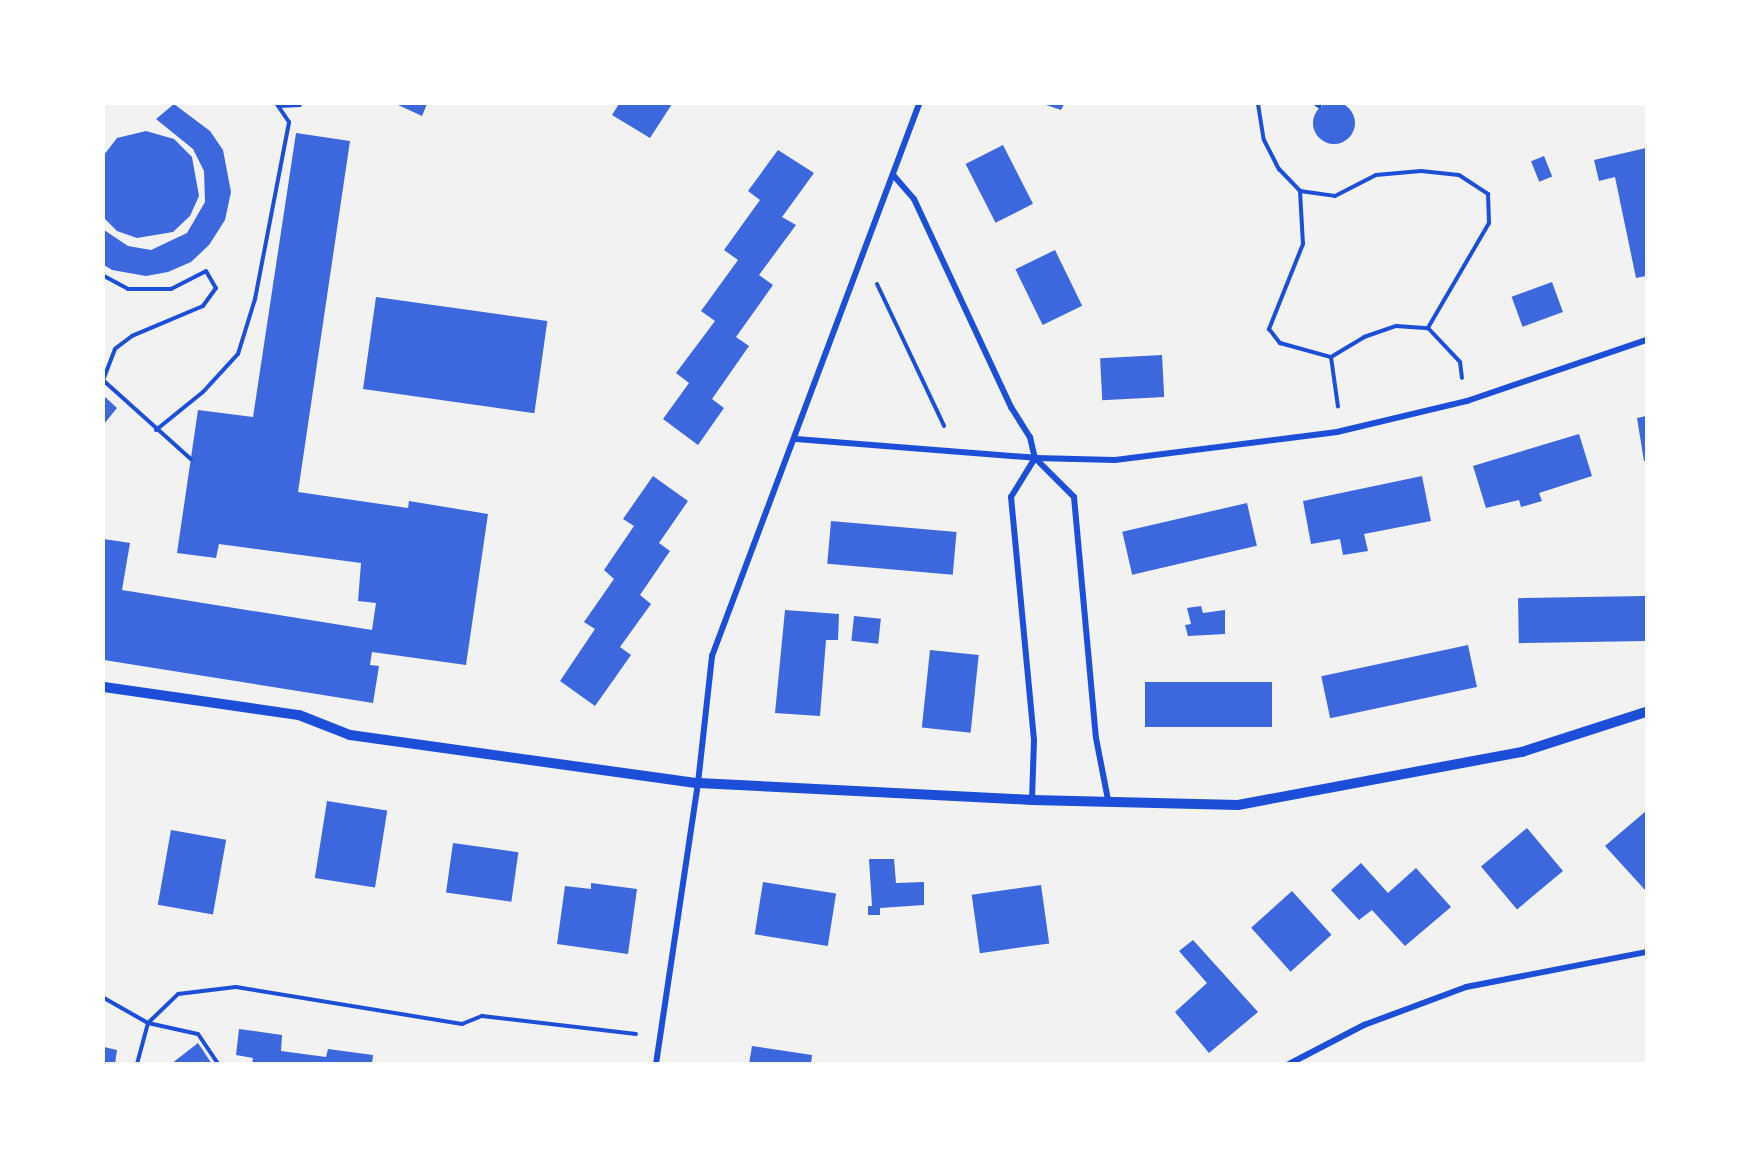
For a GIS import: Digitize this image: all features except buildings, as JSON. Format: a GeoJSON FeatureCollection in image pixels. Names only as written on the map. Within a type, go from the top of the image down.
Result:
{"type":"FeatureCollection","features":[{"type":"Feature","properties":{"kind":"street"},"geometry":{"type":"LineString","coordinates":[[656,1064],[699,783],[712,656],[796,439],[919,104]]}},
{"type":"Feature","properties":{"kind":"street"},"geometry":{"type":"LineString","coordinates":[[894,176],[914,199],[1011,407],[1030,437],[1035,458],[1074,497],[1096,738],[1108,800]]}},
{"type":"Feature","properties":{"kind":"street"},"geometry":{"type":"LineString","coordinates":[[796,439],[1035,458],[1115,460],[1337,432],[1467,400],[1647,340]]}},
{"type":"Feature","properties":{"kind":"street"},"geometry":{"type":"LineString","coordinates":[[1032,800],[1034,740],[1011,497],[1035,458]]}},
{"type":"Feature","properties":{"kind":"street"},"geometry":{"type":"LineString","coordinates":[[104,687],[299,715],[350,735],[699,783],[1032,800],[1108,800],[1238,805],[1522,752],[1647,712]]}},
{"type":"Feature","properties":{"kind":"street"},"geometry":{"type":"LineString","coordinates":[[1289,1064],[1364,1025],[1466,987],[1647,952]]}},
{"type":"Feature","properties":{"kind":"path"},"geometry":{"type":"LineString","coordinates":[[1258,104],[1264,140],[1279,169],[1300,191],[1335,196],[1376,175],[1420,171],[1459,175],[1488,194],[1489,223],[1428,328]]}},
{"type":"Feature","properties":{"kind":"path"},"geometry":{"type":"LineString","coordinates":[[278,105],[300,105]]}},
{"type":"Feature","properties":{"kind":"path"},"geometry":{"type":"LineString","coordinates":[[156,430],[203,392],[238,354],[255,299],[289,122],[278,105]]}},
{"type":"Feature","properties":{"kind":"path"},"geometry":{"type":"LineString","coordinates":[[1300,191],[1303,244],[1269,329],[1280,343],[1332,357],[1364,337],[1396,326],[1428,328],[1445,342],[1460,362],[1462,376]]}},
{"type":"Feature","properties":{"kind":"path"},"geometry":{"type":"LineString","coordinates":[[859,269],[873,275],[946,430],[947,450]]}},
{"type":"Feature","properties":{"kind":"path"},"geometry":{"type":"LineString","coordinates":[[104,276],[128,289],[171,289],[206,271],[216,288],[203,306],[132,336],[115,349],[104,380],[156,430],[191,459]]}},
{"type":"Feature","properties":{"kind":"path"},"geometry":{"type":"LineString","coordinates":[[1332,357],[1338,406],[1337,432]]}},
{"type":"Feature","properties":{"kind":"path"},"geometry":{"type":"LineString","coordinates":[[137,1064],[148,1023],[178,994],[236,987],[462,1024],[482,1016],[660,1037]]}},
{"type":"Feature","properties":{"kind":"path"},"geometry":{"type":"LineString","coordinates":[[104,998],[148,1023],[198,1034],[218,1064]]}}]}
